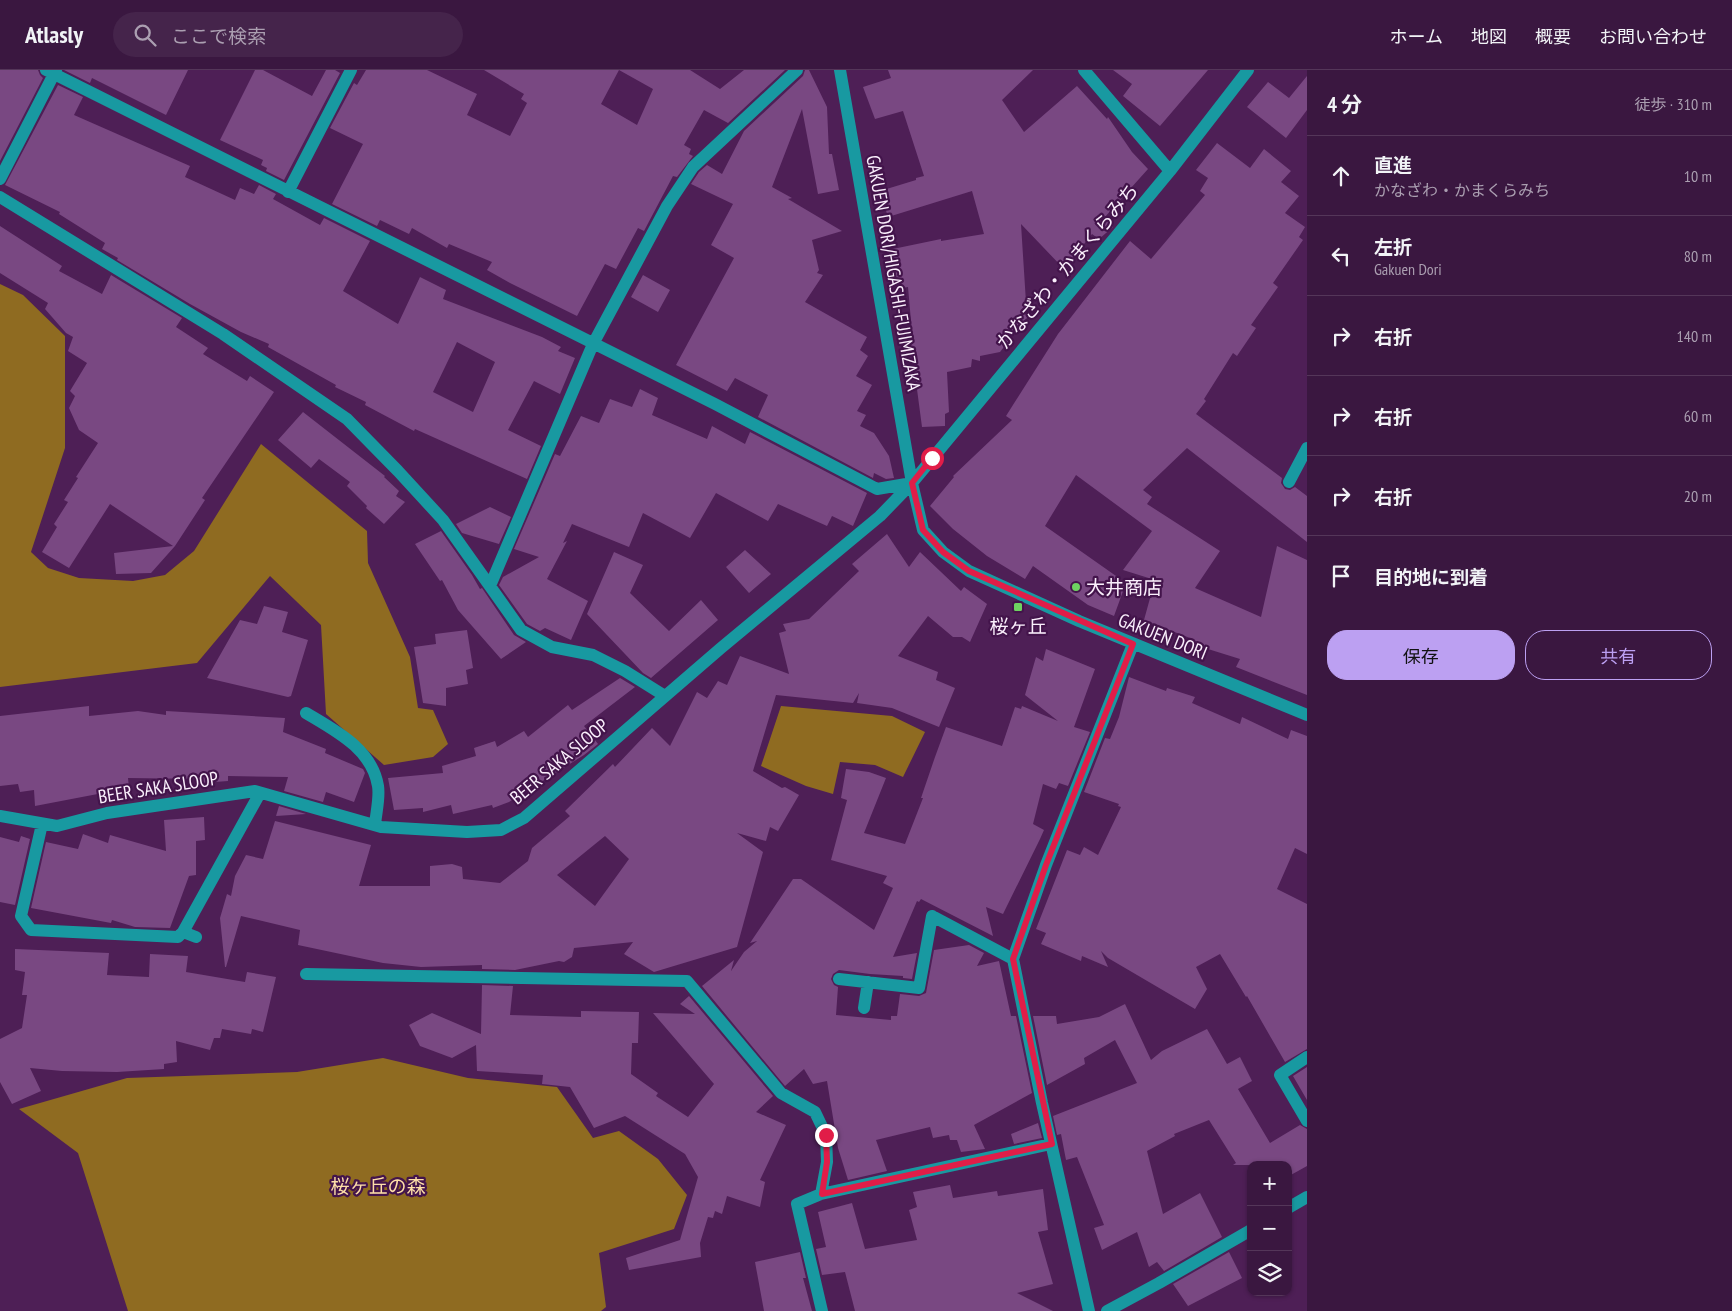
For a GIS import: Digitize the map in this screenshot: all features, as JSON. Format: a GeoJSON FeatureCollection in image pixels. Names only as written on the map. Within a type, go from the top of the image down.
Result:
{"type":"FeatureCollection","features":[{"type":"Feature","properties":{"kind":"street"},"geometry":{"type":"LineString","coordinates":[[288,192],[351,70]]}},
{"type":"Feature","properties":{"kind":"street"},"geometry":{"type":"LineString","coordinates":[[490,586],[593,344],[667,206],[693,167],[797,70]]}},
{"type":"Feature","properties":{"kind":"street","name":"GAKUEN DORI/HIGASHI-FUJIMIZAKA"},"geometry":{"type":"LineString","coordinates":[[840,70],[912,483]]}},
{"type":"Feature","properties":{"kind":"street"},"geometry":{"type":"LineString","coordinates":[[1084,70],[1170,171]]}},
{"type":"Feature","properties":{"kind":"street","name":"かなざわ・かまくらみち"},"geometry":{"type":"LineString","coordinates":[[912,483],[1170,171],[1248,70]]}},
{"type":"Feature","properties":{"kind":"street"},"geometry":{"type":"LineString","coordinates":[[0,179],[52,71],[288,192],[714,404],[877,488],[912,483]]}},
{"type":"Feature","properties":{"kind":"street"},"geometry":{"type":"LineString","coordinates":[[0,197],[223,334],[347,419],[443,520],[521,630],[552,646],[593,655],[625,670],[665,696]]}},
{"type":"Feature","properties":{"kind":"street"},"geometry":{"type":"LineString","coordinates":[[1289,482],[1307,448]]}},
{"type":"Feature","properties":{"kind":"street","name":"GAKUEN DORI"},"geometry":{"type":"LineString","coordinates":[[912,483],[923,530],[943,552],[969,571],[1133,644],[1307,715]]}},
{"type":"Feature","properties":{"kind":"street","name":"BEER SAKA SLOOP"},"geometry":{"type":"LineString","coordinates":[[0,816],[57,826],[107,813],[255,791],[375,825],[467,832],[501,830],[524,818],[665,696],[880,516],[912,483]]}},
{"type":"Feature","properties":{"kind":"street"},"geometry":{"type":"LineString","coordinates":[[1089,1311],[1013,959],[1046,865],[1133,644]]}},
{"type":"Feature","properties":{"kind":"street"},"geometry":{"type":"LineString","coordinates":[[306,713],[348,739],[372,764],[379,788],[375,825]]}},
{"type":"Feature","properties":{"kind":"street"},"geometry":{"type":"LineString","coordinates":[[42,824],[21,916],[30,930],[178,937],[183,932],[260,793]]}},
{"type":"Feature","properties":{"kind":"street"},"geometry":{"type":"LineString","coordinates":[[839,979],[919,988],[933,917],[1013,959]]}},
{"type":"Feature","properties":{"kind":"street"},"geometry":{"type":"LineString","coordinates":[[183,932],[196,937]]}},
{"type":"Feature","properties":{"kind":"street"},"geometry":{"type":"LineString","coordinates":[[306,974],[687,981],[781,1093],[815,1112],[826,1135],[827,1162],[822,1194]]}},
{"type":"Feature","properties":{"kind":"street"},"geometry":{"type":"LineString","coordinates":[[864,1008],[868,982]]}},
{"type":"Feature","properties":{"kind":"street"},"geometry":{"type":"LineString","coordinates":[[1307,1057],[1280,1075],[1307,1121]]}},
{"type":"Feature","properties":{"kind":"street"},"geometry":{"type":"LineString","coordinates":[[822,1311],[797,1204],[822,1194],[1052,1144]]}},
{"type":"Feature","properties":{"kind":"street"},"geometry":{"type":"LineString","coordinates":[[1291,1206],[1307,1197]]}},
{"type":"Feature","properties":{"kind":"street"},"geometry":{"type":"LineString","coordinates":[[1107,1311],[1247,1232]]}},
{"type":"Feature","properties":{"kind":"green space"},"geometry":{"type":"Polygon","coordinates":[[[0,284],[23,295],[65,336],[65,448],[31,552],[48,568],[79,578],[133,581],[165,575],[194,551],[261,444],[367,531],[368,563],[410,657],[418,708],[433,710],[448,744],[433,757],[384,765],[326,714],[321,625],[270,576],[197,663],[0,687],[0,284]]]}},
{"type":"Feature","properties":{"kind":"green space"},"geometry":{"type":"Polygon","coordinates":[[[781,706],[892,716],[925,732],[903,777],[875,765],[840,762],[833,794],[806,786],[761,766],[781,706]]]}},
{"type":"Feature","properties":{"kind":"green space","name":"桜ヶ丘の森"},"geometry":{"type":"Polygon","coordinates":[[[383,1058],[468,1078],[557,1087],[593,1138],[619,1131],[658,1159],[687,1195],[674,1229],[599,1253],[606,1307],[601,1311],[128,1311],[78,1153],[19,1109],[127,1078],[297,1072],[383,1058]]]}},
{"type":"Feature","properties":{"kind":"building"},"geometry":{"type":"Polygon","coordinates":[[[0,70],[38,70],[43,78],[0,161],[0,70]]]}},
{"type":"Feature","properties":{"kind":"building"},"geometry":{"type":"Polygon","coordinates":[[[64,70],[188,70],[166,115],[92,78],[90,83],[64,70]]]}},
{"type":"Feature","properties":{"kind":"building"},"geometry":{"type":"Polygon","coordinates":[[[255,70],[263,70],[312,96],[326,70],[335,70],[340,73],[284,180],[266,171],[267,168],[261,165],[263,160],[220,140],[255,70]]]}},
{"type":"Feature","properties":{"kind":"building"},"geometry":{"type":"Polygon","coordinates":[[[366,70],[427,70],[477,94],[467,115],[510,136],[527,103],[521,99],[524,94],[484,70],[619,70],[690,70],[720,89],[744,70],[785,70],[728,123],[704,110],[684,145],[691,149],[689,154],[693,156],[677,177],[673,176],[644,231],[638,228],[616,269],[605,264],[577,316],[487,270],[492,262],[449,244],[447,248],[412,228],[409,234],[380,220],[377,226],[332,204],[363,144],[330,128],[354,83],[357,85],[366,70]],[[619,70],[601,104],[637,125],[653,89],[619,70]]]}},
{"type":"Feature","properties":{"kind":"building"},"geometry":{"type":"Polygon","coordinates":[[[805,70],[809,70],[827,107],[829,154],[832,154],[839,190],[818,194],[802,109],[772,187],[792,198],[788,199],[842,231],[812,240],[819,270],[817,273],[823,275],[805,302],[867,337],[860,350],[868,356],[856,376],[872,385],[857,411],[866,415],[860,426],[874,433],[889,456],[894,478],[886,479],[874,473],[873,478],[758,417],[768,395],[735,378],[727,391],[676,365],[734,258],[711,245],[733,204],[691,184],[699,172],[707,165],[722,174],[744,131],[803,76],[805,70]]]}},
{"type":"Feature","properties":{"kind":"building"},"geometry":{"type":"Polygon","coordinates":[[[888,70],[1033,70],[1002,100],[1024,132],[1077,86],[1107,119],[1108,117],[1132,152],[1148,169],[1104,218],[1113,227],[1099,239],[1092,234],[1064,269],[1021,224],[1027,318],[1010,333],[1010,339],[1000,352],[980,356],[980,361],[972,359],[971,367],[947,372],[949,412],[945,414],[945,426],[922,427],[911,344],[913,344],[908,287],[902,288],[901,280],[896,289],[888,250],[941,239],[941,241],[984,234],[972,191],[888,217],[880,191],[924,176],[903,111],[875,119],[863,87],[891,78],[888,70]]]}},
{"type":"Feature","properties":{"kind":"building"},"geometry":{"type":"Polygon","coordinates":[[[1113,70],[1208,70],[1160,126],[1123,96],[1132,84],[1113,70]]]}},
{"type":"Feature","properties":{"kind":"building"},"geometry":{"type":"Polygon","coordinates":[[[1307,76],[1307,110],[1286,138],[1247,107],[1268,82],[1289,98],[1307,76]]]}},
{"type":"Feature","properties":{"kind":"building"},"geometry":{"type":"Polygon","coordinates":[[[58,85],[83,97],[74,115],[190,166],[185,177],[235,200],[240,188],[254,194],[259,185],[276,194],[273,199],[320,225],[324,218],[370,241],[343,291],[398,324],[420,277],[446,290],[443,299],[542,337],[561,347],[558,351],[575,358],[560,394],[534,381],[508,430],[541,446],[527,479],[415,429],[414,431],[365,405],[366,402],[335,387],[336,385],[268,347],[269,344],[241,332],[190,304],[117,260],[118,258],[102,249],[105,243],[59,214],[60,212],[5,185],[58,85]],[[457,342],[433,392],[473,412],[495,362],[457,342]]]}},
{"type":"Feature","properties":{"kind":"building"},"geometry":{"type":"Polygon","coordinates":[[[1217,143],[1250,168],[1264,149],[1291,171],[1281,182],[1299,196],[1285,213],[1305,227],[1299,237],[1303,240],[1273,283],[1278,287],[1251,325],[1256,328],[1237,356],[1233,353],[1204,399],[1206,401],[1196,414],[1282,478],[1281,483],[1285,489],[1290,490],[1295,487],[1307,496],[1307,542],[1187,448],[1143,490],[1152,497],[1147,504],[1220,551],[1195,588],[1261,617],[1277,546],[1307,560],[1307,695],[1236,667],[1240,659],[1192,644],[1195,640],[1144,620],[1155,580],[1123,570],[1152,531],[1076,475],[1045,526],[1126,583],[1114,616],[1088,605],[1033,566],[1025,579],[987,556],[953,529],[930,506],[953,476],[1012,420],[1006,416],[1058,334],[1130,241],[1151,259],[1205,195],[1200,191],[1208,178],[1196,170],[1217,143]]]}},
{"type":"Feature","properties":{"kind":"building"},"geometry":{"type":"Polygon","coordinates":[[[0,226],[62,266],[59,271],[102,294],[111,275],[182,318],[176,327],[208,348],[203,354],[247,381],[250,376],[274,392],[202,498],[205,500],[175,546],[151,573],[116,574],[114,553],[173,546],[110,504],[69,568],[42,552],[57,527],[54,524],[68,502],[64,500],[98,443],[79,430],[69,408],[75,396],[70,391],[87,363],[68,351],[73,337],[66,333],[45,309],[48,303],[0,273],[0,226]]]}},
{"type":"Feature","properties":{"kind":"building"},"geometry":{"type":"Polygon","coordinates":[[[643,275],[670,290],[658,312],[631,297],[643,275]]]}},
{"type":"Feature","properties":{"kind":"building"},"geometry":{"type":"Polygon","coordinates":[[[640,389],[658,398],[652,415],[707,439],[712,426],[745,444],[750,432],[867,493],[853,526],[832,516],[827,526],[778,504],[768,521],[716,493],[690,538],[643,513],[629,547],[572,524],[563,543],[567,541],[547,579],[588,601],[571,640],[545,628],[540,631],[527,624],[499,585],[503,577],[539,557],[514,549],[555,454],[560,456],[581,416],[599,423],[610,399],[632,407],[640,389]]]}},
{"type":"Feature","properties":{"kind":"building"},"geometry":{"type":"Polygon","coordinates":[[[303,412],[385,476],[399,491],[396,496],[405,502],[384,524],[366,508],[367,506],[347,486],[350,482],[319,459],[311,468],[278,440],[303,412]]]}},
{"type":"Feature","properties":{"kind":"building"},"geometry":{"type":"Polygon","coordinates":[[[490,507],[511,517],[499,544],[462,533],[456,524],[490,507]]]}},
{"type":"Feature","properties":{"kind":"building"},"geometry":{"type":"Polygon","coordinates":[[[441,531],[514,635],[526,642],[501,659],[458,610],[442,580],[440,581],[415,544],[441,531]]]}},
{"type":"Feature","properties":{"kind":"building"},"geometry":{"type":"Polygon","coordinates":[[[887,534],[909,567],[920,552],[961,591],[964,587],[987,604],[970,642],[962,637],[953,637],[928,616],[898,656],[938,672],[936,680],[955,688],[939,727],[892,708],[857,703],[859,693],[853,703],[776,695],[753,771],[782,788],[785,787],[799,795],[778,831],[770,827],[766,841],[737,833],[763,852],[737,947],[654,972],[624,954],[633,942],[574,948],[572,957],[564,962],[559,961],[515,970],[482,969],[482,965],[421,967],[383,963],[298,945],[300,930],[241,916],[225,967],[220,918],[227,894],[231,896],[235,876],[246,855],[263,859],[275,821],[371,845],[359,886],[430,886],[430,866],[452,864],[462,867],[463,879],[500,883],[528,861],[532,848],[570,816],[565,811],[613,764],[615,767],[652,728],[670,746],[697,692],[707,698],[718,681],[727,685],[740,656],[789,674],[779,633],[786,631],[783,624],[809,619],[859,571],[852,564],[887,534]],[[605,836],[557,875],[595,906],[629,859],[605,836]]]}},
{"type":"Feature","properties":{"kind":"building"},"geometry":{"type":"Polygon","coordinates":[[[745,550],[771,574],[749,593],[726,567],[745,550]]]}},
{"type":"Feature","properties":{"kind":"building"},"geometry":{"type":"Polygon","coordinates":[[[614,552],[643,565],[630,593],[669,631],[701,600],[718,620],[651,678],[643,673],[587,614],[614,552]]]}},
{"type":"Feature","properties":{"kind":"building"},"geometry":{"type":"Polygon","coordinates":[[[264,606],[288,612],[282,632],[308,640],[291,696],[288,697],[207,678],[240,620],[257,624],[264,606]]]}},
{"type":"Feature","properties":{"kind":"building"},"geometry":{"type":"Polygon","coordinates":[[[467,630],[473,668],[466,670],[468,684],[446,688],[446,706],[423,703],[414,647],[436,644],[435,634],[467,630]]]}},
{"type":"Feature","properties":{"kind":"building"},"geometry":{"type":"Polygon","coordinates":[[[1046,649],[1095,669],[1074,727],[1090,732],[1068,786],[1059,783],[1056,789],[1043,784],[1033,824],[1044,830],[1040,839],[1003,914],[986,907],[993,936],[921,899],[919,902],[917,901],[893,957],[917,953],[912,979],[903,978],[903,976],[839,970],[833,974],[831,979],[834,985],[838,987],[836,1015],[891,1020],[891,1016],[897,1016],[900,994],[919,996],[926,993],[934,950],[969,945],[984,953],[977,966],[999,961],[1011,1016],[1016,1016],[1032,1093],[974,1125],[985,1149],[961,1152],[957,1140],[950,1140],[949,1135],[933,1138],[930,1127],[876,1140],[887,1171],[848,1180],[838,1148],[827,1081],[813,1084],[804,1069],[785,1086],[702,986],[734,960],[731,971],[744,952],[757,941],[750,943],[793,879],[801,879],[874,930],[893,888],[883,883],[887,876],[831,860],[847,800],[841,798],[846,769],[869,772],[886,778],[864,833],[905,844],[923,798],[921,798],[946,727],[1002,746],[1015,707],[1021,709],[1022,706],[1058,721],[1025,695],[1036,657],[1043,661],[1046,649]]]}},
{"type":"Feature","properties":{"kind":"building"},"geometry":{"type":"Polygon","coordinates":[[[1129,677],[1166,691],[1167,688],[1195,697],[1192,703],[1240,724],[1242,717],[1288,739],[1291,730],[1307,736],[1307,854],[1295,848],[1277,889],[1307,904],[1307,1049],[1285,1062],[1220,954],[1196,967],[1207,989],[1195,1009],[1108,958],[1101,951],[1108,967],[1082,956],[1081,961],[1041,944],[1046,933],[1036,929],[1067,850],[1080,855],[1084,847],[1098,855],[1121,807],[1118,806],[1119,804],[1084,792],[1105,738],[1110,739],[1119,717],[1129,677]]]}},
{"type":"Feature","properties":{"kind":"building"},"geometry":{"type":"Polygon","coordinates":[[[620,678],[635,687],[584,726],[598,744],[584,755],[509,802],[493,808],[492,805],[453,814],[451,805],[423,812],[423,808],[394,810],[388,778],[443,773],[442,766],[476,756],[474,748],[495,741],[497,747],[524,731],[528,737],[568,705],[572,710],[620,678]]]}},
{"type":"Feature","properties":{"kind":"building"},"geometry":{"type":"Polygon","coordinates":[[[89,706],[89,716],[138,711],[166,715],[166,711],[285,718],[283,732],[326,749],[325,753],[363,769],[365,773],[354,802],[326,792],[323,802],[284,791],[288,777],[228,776],[228,781],[202,783],[202,779],[128,778],[129,788],[35,806],[34,790],[20,792],[18,784],[0,786],[0,716],[89,706]]]}},
{"type":"Feature","properties":{"kind":"building"},"geometry":{"type":"Polygon","coordinates":[[[279,806],[306,814],[276,816],[279,806]]]}},
{"type":"Feature","properties":{"kind":"building"},"geometry":{"type":"Polygon","coordinates":[[[204,817],[205,840],[196,841],[196,875],[189,876],[170,928],[135,927],[112,920],[111,923],[31,908],[46,842],[78,849],[83,834],[108,843],[110,835],[166,851],[164,820],[204,817]]]}},
{"type":"Feature","properties":{"kind":"building"},"geometry":{"type":"Polygon","coordinates":[[[21,836],[30,839],[15,905],[0,902],[0,837],[19,842],[21,836]]]}},
{"type":"Feature","properties":{"kind":"building"},"geometry":{"type":"Polygon","coordinates":[[[15,949],[109,953],[107,975],[149,977],[150,954],[188,956],[186,972],[245,982],[247,972],[276,977],[263,1032],[252,1029],[251,1034],[222,1029],[220,1038],[214,1038],[210,1050],[176,1041],[177,1062],[164,1064],[164,1069],[117,1072],[62,1071],[30,1068],[41,1091],[12,1104],[0,1082],[0,1039],[22,1028],[27,995],[22,995],[25,972],[15,970],[15,949]]]}},
{"type":"Feature","properties":{"kind":"building"},"geometry":{"type":"Polygon","coordinates":[[[482,985],[513,986],[510,1015],[581,1017],[581,1011],[639,1012],[638,1043],[632,1043],[631,1074],[658,1093],[656,1096],[688,1117],[714,1084],[653,1013],[695,1014],[680,1004],[689,996],[773,1096],[756,1112],[786,1125],[760,1180],[765,1182],[760,1207],[727,1196],[722,1214],[715,1211],[713,1218],[708,1217],[700,1243],[701,1257],[629,1270],[626,1258],[680,1240],[698,1177],[685,1154],[625,1116],[594,1128],[570,1087],[542,1084],[543,1075],[477,1071],[476,1045],[452,1058],[420,1046],[409,1025],[432,1013],[481,1034],[482,985]]]}},
{"type":"Feature","properties":{"kind":"building"},"geometry":{"type":"Polygon","coordinates":[[[1125,1004],[1151,1060],[1162,1051],[1207,1029],[1227,1064],[1240,1057],[1252,1081],[1238,1089],[1270,1143],[1300,1125],[1307,1129],[1307,1166],[1292,1174],[1292,1161],[1247,1161],[1247,1165],[1233,1165],[1236,1163],[1209,1120],[1174,1134],[1175,1136],[1147,1151],[1163,1214],[1200,1193],[1222,1237],[1164,1271],[1157,1262],[1149,1267],[1137,1232],[1102,1250],[1094,1228],[1104,1225],[1077,1157],[1066,1160],[1061,1134],[1057,1135],[1053,1116],[1137,1083],[1115,1040],[1084,1058],[1085,1064],[1047,1085],[1033,1016],[1056,1016],[1057,1024],[1099,1017],[1125,1004]]]}},
{"type":"Feature","properties":{"kind":"building"},"geometry":{"type":"Polygon","coordinates":[[[1307,1067],[1307,1100],[1293,1076],[1307,1067]]]}},
{"type":"Feature","properties":{"kind":"building"},"geometry":{"type":"Polygon","coordinates":[[[1038,1123],[1042,1138],[1014,1144],[1011,1134],[1038,1123]]]}},
{"type":"Feature","properties":{"kind":"building"},"geometry":{"type":"Polygon","coordinates":[[[950,1185],[953,1198],[997,1191],[998,1196],[1043,1189],[1048,1230],[1038,1232],[1053,1284],[1017,1293],[1053,1311],[855,1311],[845,1272],[822,1275],[816,1249],[826,1247],[818,1212],[852,1203],[865,1249],[917,1240],[909,1210],[917,1207],[913,1192],[950,1185]]]}},
{"type":"Feature","properties":{"kind":"building"},"geometry":{"type":"Polygon","coordinates":[[[800,1252],[806,1278],[803,1278],[812,1311],[764,1311],[755,1262],[800,1252]]]}},
{"type":"Feature","properties":{"kind":"building"},"geometry":{"type":"Polygon","coordinates":[[[1229,1252],[1242,1278],[1188,1306],[1173,1284],[1229,1252]]]}},
{"type":"Feature","properties":{"kind":"place","name":"大井商店"},"geometry":{"type":"Point","coordinates":[1076,587]}},
{"type":"Feature","properties":{"kind":"place","name":"桜ヶ丘"},"geometry":{"type":"Point","coordinates":[1018,607]}},
{"type":"Feature","properties":{"kind":"route"},"geometry":{"type":"LineString","coordinates":[[826,1135],[827,1162],[822,1194],[1052,1144],[1013,959],[1046,865],[1133,644],[969,571],[943,552],[923,530],[912,483],[932,458]]}}]}
